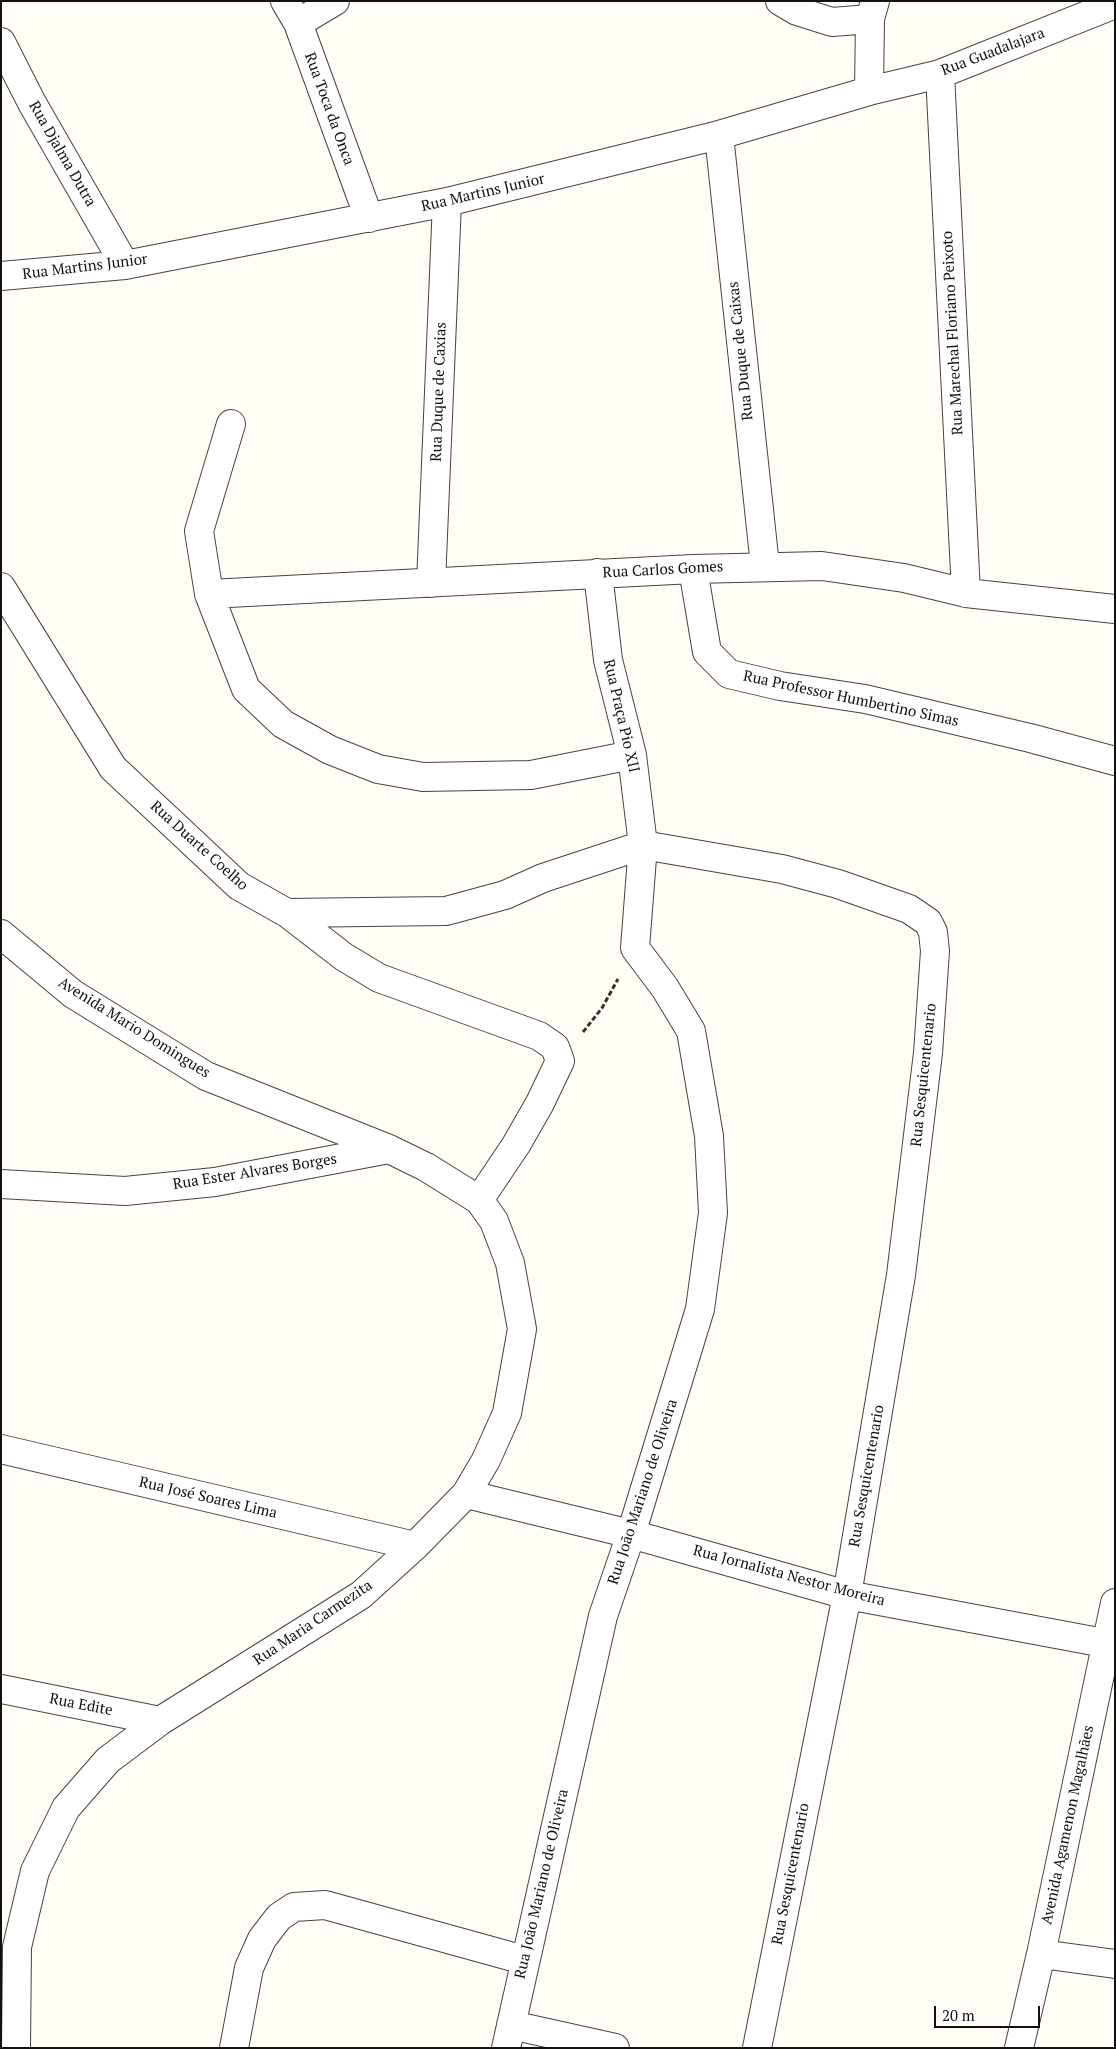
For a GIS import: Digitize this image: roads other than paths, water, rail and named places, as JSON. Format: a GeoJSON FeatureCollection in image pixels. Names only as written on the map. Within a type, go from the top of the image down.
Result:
{"type":"FeatureCollection","features":[{"type":"Feature","properties":{"kind":"street"},"geometry":{"type":"LineString","coordinates":[[291,12],[335,1]]}},
{"type":"Feature","properties":{"kind":"street"},"geometry":{"type":"LineString","coordinates":[[780,1],[797,11],[832,22],[872,10],[869,91]]}},
{"type":"Feature","properties":{"kind":"street","name":"Rua Guadalajara"},"geometry":{"type":"LineString","coordinates":[[869,91],[940,74],[1115,4]]}},
{"type":"Feature","properties":{"kind":"street","name":"Rua Toca da Onca"},"geometry":{"type":"LineString","coordinates":[[291,12],[369,218]]}},
{"type":"Feature","properties":{"kind":"street","name":"Rua Djalma Dutra"},"geometry":{"type":"LineString","coordinates":[[1,42],[32,103],[125,265]]}},
{"type":"Feature","properties":{"kind":"street","name":"Rua Marechal Floriano Peixoto"},"geometry":{"type":"LineString","coordinates":[[940,74],[966,593]]}},
{"type":"Feature","properties":{"kind":"street","name":"Rua Martins Junior"},"geometry":{"type":"LineString","coordinates":[[1,276],[125,265],[447,202],[719,135],[869,91]]}},
{"type":"Feature","properties":{"kind":"street","name":"Rua Duque de Caixas"},"geometry":{"type":"LineString","coordinates":[[719,135],[765,566]]}},
{"type":"Feature","properties":{"kind":"street","name":"Rua Duque de Caxias"},"geometry":{"type":"LineString","coordinates":[[431,583],[447,202]]}},
{"type":"Feature","properties":{"kind":"street"},"geometry":{"type":"LineString","coordinates":[[231,424],[199,532],[208,594],[246,689],[283,724],[330,750],[370,766],[423,777],[531,775],[632,755]]}},
{"type":"Feature","properties":{"kind":"street","name":"Rua Carlos Gomes"},"geometry":{"type":"LineString","coordinates":[[208,594],[598,573],[765,566],[822,566],[904,578],[966,593],[1115,609]]}},
{"type":"Feature","properties":{"kind":"street","name":"Rua Professor Humbertino Simas"},"geometry":{"type":"LineString","coordinates":[[693,569],[707,652],[729,674],[780,686],[865,699],[1030,738],[1115,761]]}},
{"type":"Feature","properties":{"kind":"street","name":"Rua Praça Pio XII"},"geometry":{"type":"LineString","coordinates":[[598,573],[608,660],[632,755],[644,845],[635,948]]}},
{"type":"Feature","properties":{"kind":"street","name":"Rua Duarte Coelho"},"geometry":{"type":"LineString","coordinates":[[1,587],[113,768],[239,886],[287,913],[344,957],[379,978],[539,1036],[555,1047],[560,1061],[540,1103],[516,1145],[479,1200]]}},
{"type":"Feature","properties":{"kind":"street"},"geometry":{"type":"LineString","coordinates":[[287,913],[446,911],[505,895],[542,878],[644,845]]}},
{"type":"Feature","properties":{"kind":"street","name":"Rua Sesquicentenario"},"geometry":{"type":"LineString","coordinates":[[644,845],[782,869],[838,884],[909,910],[928,922],[934,932],[935,951],[928,1053],[901,1275],[847,1595],[757,2048]]}},
{"type":"Feature","properties":{"kind":"street","name":"Avenida Mario Domingues"},"geometry":{"type":"LineString","coordinates":[[1,934],[73,994],[206,1076],[389,1149]]}},
{"type":"Feature","properties":{"kind":"street","name":"Rua João Mariano de Oliveira"},"geometry":{"type":"LineString","coordinates":[[508,2036],[603,1616],[631,1534],[700,1309],[713,1213],[709,1136],[691,1032],[665,988],[635,948]]}},
{"type":"Feature","properties":{"kind":"street","name":"Rua Ester Alvares Borges"},"geometry":{"type":"LineString","coordinates":[[1,1184],[125,1191],[215,1182],[389,1149]]}},
{"type":"Feature","properties":{"kind":"street","name":"Rua Maria Carmezita"},"geometry":{"type":"LineString","coordinates":[[16,2048],[9,1945],[35,1870],[66,1808],[108,1760],[160,1721],[360,1595],[415,1546],[466,1494],[486,1460],[507,1413],[522,1329],[510,1263],[494,1221],[479,1200],[426,1167],[389,1149]]}},
{"type":"Feature","properties":{"kind":"street","name":"Rua José Soares Lima"},"geometry":{"type":"LineString","coordinates":[[1,1449],[415,1546]]}},
{"type":"Feature","properties":{"kind":"street","name":"Rua Jornalista Nestor Moreira"},"geometry":{"type":"LineString","coordinates":[[466,1494],[631,1534],[847,1595],[1110,1644]]}},
{"type":"Feature","properties":{"kind":"street","name":"Avenida Agamenon Magalhães"},"geometry":{"type":"LineString","coordinates":[[1019,2048],[1042,1954],[1110,1644],[1115,1603]]}},
{"type":"Feature","properties":{"kind":"street","name":"Rua Edite"},"geometry":{"type":"LineString","coordinates":[[1,1689],[160,1721]]}},
{"type":"Feature","properties":{"kind":"street"},"geometry":{"type":"LineString","coordinates":[[234,2048],[249,1968],[262,1939],[279,1917],[294,1906],[325,1905],[524,1960]]}},
{"type":"Feature","properties":{"kind":"street"},"geometry":{"type":"LineString","coordinates":[[1042,1954],[1115,1964]]}},
{"type":"Feature","properties":{"kind":"street"},"geometry":{"type":"LineString","coordinates":[[508,2036],[615,2048]]}}]}
